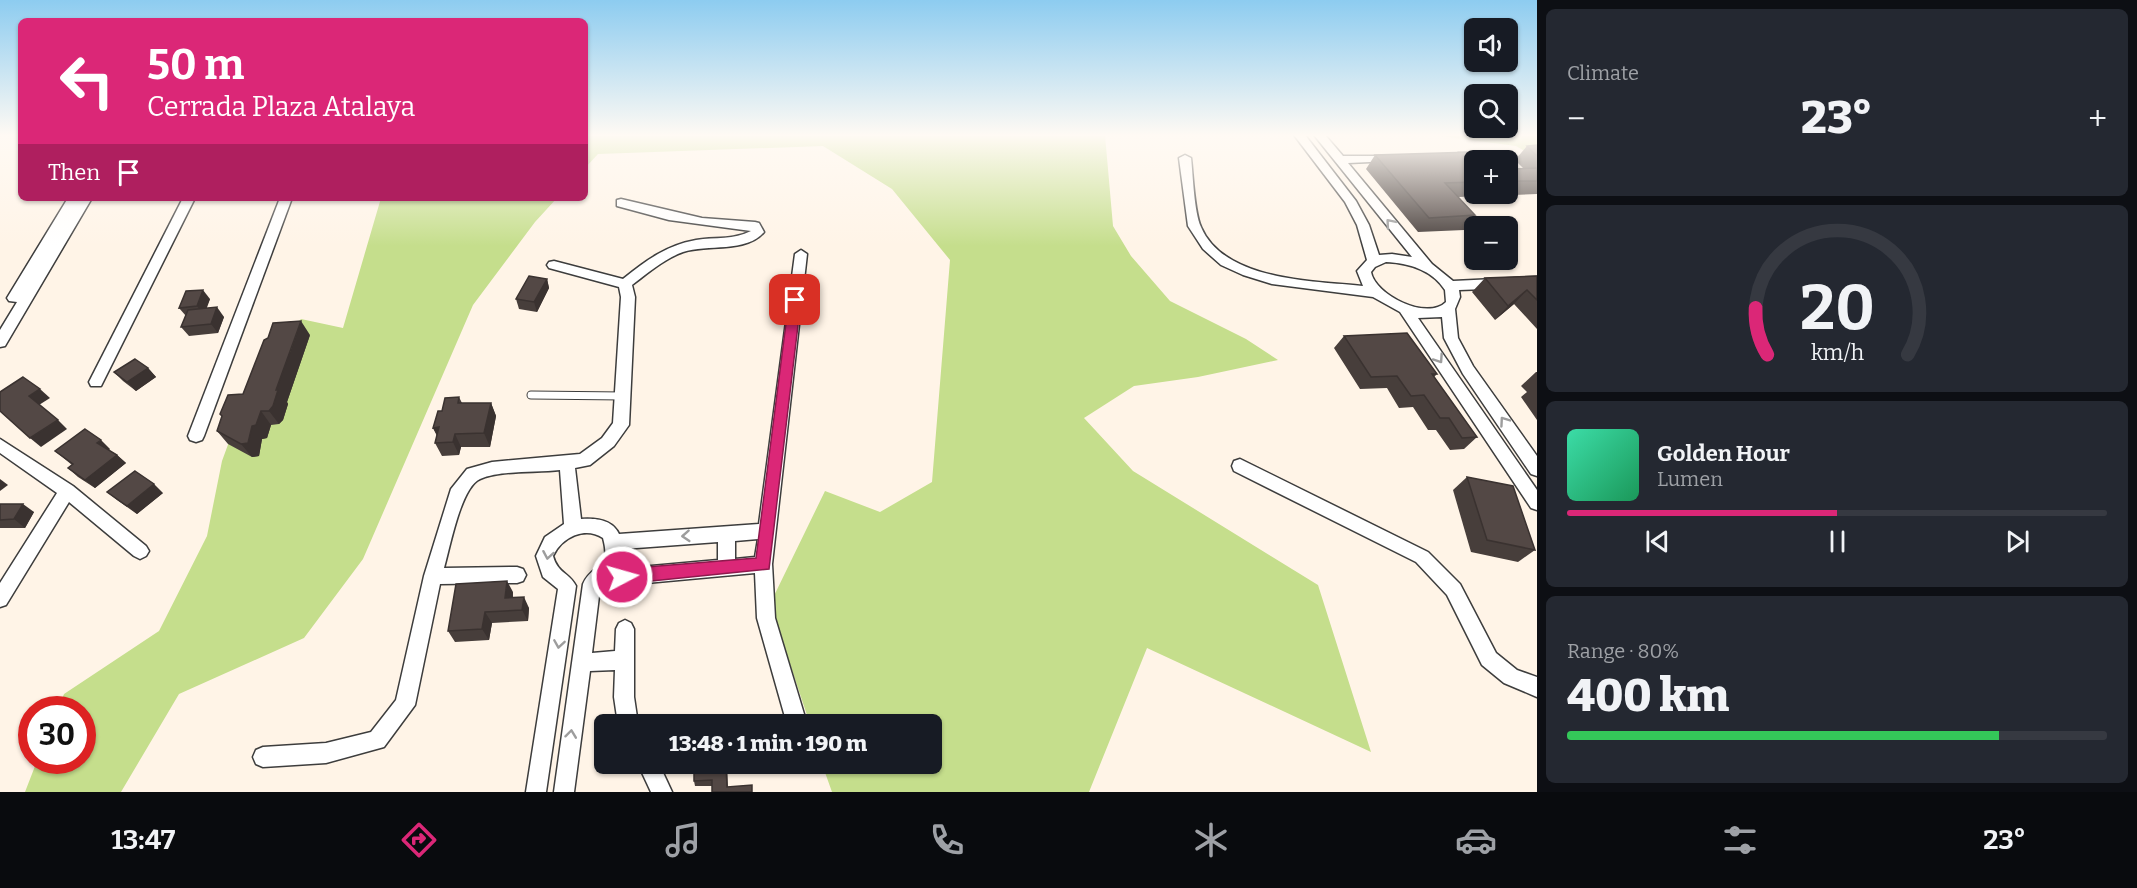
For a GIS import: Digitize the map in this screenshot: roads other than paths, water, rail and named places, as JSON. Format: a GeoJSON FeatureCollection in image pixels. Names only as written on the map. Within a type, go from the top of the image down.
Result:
{"type":"FeatureCollection","features":[{"type":"Feature","properties":{"kind":"street"},"geometry":{"type":"LineString","coordinates":[[1187,172],[1194,226],[1198,235],[1219,258],[1235,268],[1268,279],[1374,292]]}},
{"type":"Feature","properties":{"kind":"street"},"geometry":{"type":"LineString","coordinates":[[1328,172],[1350,201],[1363,225],[1374,260]]}},
{"type":"Feature","properties":{"kind":"street"},"geometry":{"type":"LineString","coordinates":[[1348,172],[1428,267],[1450,285],[1454,303],[1448,309],[1430,314],[1406,310],[1374,292],[1364,273],[1367,266],[1374,260],[1399,258],[1428,267]]}},
{"type":"Feature","properties":{"kind":"street"},"geometry":{"type":"LineString","coordinates":[[0,321],[72,201]]}},
{"type":"Feature","properties":{"kind":"street"},"geometry":{"type":"LineString","coordinates":[[0,342],[84,201]]}},
{"type":"Feature","properties":{"kind":"street"},"geometry":{"type":"LineString","coordinates":[[96,382],[187,201]]}},
{"type":"Feature","properties":{"kind":"street"},"geometry":{"type":"LineString","coordinates":[[196,436],[285,201]]}},
{"type":"Feature","properties":{"kind":"street"},"geometry":{"type":"LineString","coordinates":[[621,203],[680,218],[755,226],[758,232],[750,238],[692,245],[668,253],[625,284]]}},
{"type":"Feature","properties":{"kind":"street"},"geometry":{"type":"LineString","coordinates":[[794,714],[766,618],[763,564],[801,254]]}},
{"type":"Feature","properties":{"kind":"street"},"geometry":{"type":"LineString","coordinates":[[554,265],[625,284]]}},
{"type":"Feature","properties":{"kind":"street"},"geometry":{"type":"LineString","coordinates":[[1450,285],[1537,282]]}},
{"type":"Feature","properties":{"kind":"street"},"geometry":{"type":"LineString","coordinates":[[263,758],[326,753],[377,740],[405,705],[434,576],[459,489],[473,474],[492,469],[584,460],[608,442],[621,425],[628,297],[625,284]]}},
{"type":"Feature","properties":{"kind":"street"},"geometry":{"type":"LineString","coordinates":[[1448,309],[1451,339],[1468,370],[1537,469]]}},
{"type":"Feature","properties":{"kind":"street"},"geometry":{"type":"LineString","coordinates":[[1406,310],[1537,503]]}},
{"type":"Feature","properties":{"kind":"street"},"geometry":{"type":"LineString","coordinates":[[0,444],[68,491],[140,551]]}},
{"type":"Feature","properties":{"kind":"street"},"geometry":{"type":"LineString","coordinates":[[567,463],[573,526]]}},
{"type":"Feature","properties":{"kind":"street"},"geometry":{"type":"LineString","coordinates":[[1240,466],[1422,557],[1441,574],[1457,596],[1489,658],[1509,675],[1530,686],[1537,687]]}},
{"type":"Feature","properties":{"kind":"street"},"geometry":{"type":"LineString","coordinates":[[0,599],[68,491]]}},
{"type":"Feature","properties":{"kind":"street"},"geometry":{"type":"LineString","coordinates":[[536,792],[567,586],[553,578],[545,564],[547,548],[558,534],[573,526],[591,524],[606,530],[615,542],[615,561],[601,579],[592,584],[564,792]]}},
{"type":"Feature","properties":{"kind":"street"},"geometry":{"type":"LineString","coordinates":[[615,542],[766,531]]}},
{"type":"Feature","properties":{"kind":"street"},"geometry":{"type":"LineString","coordinates":[[726,567],[727,533]]}},
{"type":"Feature","properties":{"kind":"street"},"geometry":{"type":"LineString","coordinates":[[601,579],[763,564]]}},
{"type":"Feature","properties":{"kind":"street"},"geometry":{"type":"LineString","coordinates":[[434,576],[517,575]]}},
{"type":"Feature","properties":{"kind":"street"},"geometry":{"type":"LineString","coordinates":[[625,629],[623,660],[627,714]]}},
{"type":"Feature","properties":{"kind":"street"},"geometry":{"type":"LineString","coordinates":[[580,663],[623,660]]}},
{"type":"Feature","properties":{"kind":"street"},"geometry":{"type":"LineString","coordinates":[[653,774],[662,792]]}},
{"type":"Feature","properties":{"kind":"lane"},"geometry":{"type":"LineString","coordinates":[[531,395],[624,396]]}}]}
